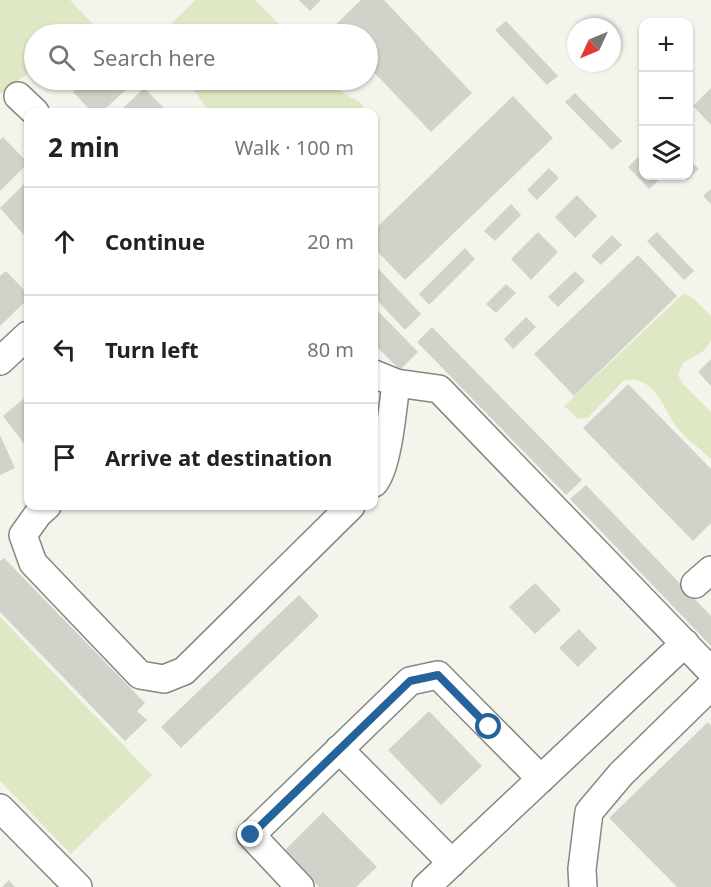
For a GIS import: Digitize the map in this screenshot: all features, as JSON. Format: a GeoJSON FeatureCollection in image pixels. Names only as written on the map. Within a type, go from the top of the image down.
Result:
{"type":"FeatureCollection","features":[{"type":"Feature","properties":{"kind":"street"},"geometry":{"type":"LineString","coordinates":[[0,361],[24,339]]}},
{"type":"Feature","properties":{"kind":"street"},"geometry":{"type":"LineString","coordinates":[[378,476],[385,453],[385,378],[439,389],[711,670]]}},
{"type":"Feature","properties":{"kind":"street"},"geometry":{"type":"LineString","coordinates":[[42,510],[23,535],[33,563],[140,675],[164,679],[184,671],[347,510]]}},
{"type":"Feature","properties":{"kind":"street"},"geometry":{"type":"LineString","coordinates":[[426,887],[685,643]]}},
{"type":"Feature","properties":{"kind":"street"},"geometry":{"type":"LineString","coordinates":[[300,887],[251,835],[410,681],[438,675],[540,779]]}},
{"type":"Feature","properties":{"kind":"street"},"geometry":{"type":"LineString","coordinates":[[583,887],[582,869],[589,812],[621,774],[711,686]]}},
{"type":"Feature","properties":{"kind":"street"},"geometry":{"type":"LineString","coordinates":[[339,749],[452,863]]}},
{"type":"Feature","properties":{"kind":"street"},"geometry":{"type":"LineString","coordinates":[[0,808],[78,887]]}},
{"type":"Feature","properties":{"kind":"green space"},"geometry":{"type":"Polygon","coordinates":[[[0,0],[70,0],[93,24],[24,24],[24,76],[0,94],[0,0]]]}},
{"type":"Feature","properties":{"kind":"green space"},"geometry":{"type":"Polygon","coordinates":[[[195,0],[255,0],[279,24],[172,24],[195,0]]]}},
{"type":"Feature","properties":{"kind":"green space"},"geometry":{"type":"Polygon","coordinates":[[[194,90],[340,90],[361,103],[364,108],[206,108],[194,90]]]}},
{"type":"Feature","properties":{"kind":"green space"},"geometry":{"type":"Polygon","coordinates":[[[684,293],[694,299],[711,316],[711,340],[705,350],[683,363],[678,375],[682,383],[711,412],[711,459],[676,426],[656,394],[642,382],[623,381],[588,418],[578,419],[564,406],[684,293]]]}},
{"type":"Feature","properties":{"kind":"green space"},"geometry":{"type":"Polygon","coordinates":[[[0,617],[152,775],[71,854],[0,781],[0,617]]]}},
{"type":"Feature","properties":{"kind":"building"},"geometry":{"type":"Polygon","coordinates":[[[299,0],[321,0],[310,11],[299,0]]]}},
{"type":"Feature","properties":{"kind":"building"},"geometry":{"type":"Polygon","coordinates":[[[361,0],[384,0],[472,93],[431,132],[378,76],[378,24],[336,24],[361,0]]]}},
{"type":"Feature","properties":{"kind":"building"},"geometry":{"type":"Polygon","coordinates":[[[506,21],[558,76],[547,85],[495,30],[506,21]]]}},
{"type":"Feature","properties":{"kind":"building"},"geometry":{"type":"Polygon","coordinates":[[[711,88],[711,125],[693,106],[711,88]]]}},
{"type":"Feature","properties":{"kind":"building"},"geometry":{"type":"Polygon","coordinates":[[[75,90],[125,90],[106,108],[88,108],[73,92],[75,90]]]}},
{"type":"Feature","properties":{"kind":"building"},"geometry":{"type":"Polygon","coordinates":[[[142,90],[146,90],[164,108],[123,108],[142,90]]]}},
{"type":"Feature","properties":{"kind":"building"},"geometry":{"type":"Polygon","coordinates":[[[575,93],[622,141],[612,150],[565,102],[575,93]]]}},
{"type":"Feature","properties":{"kind":"building"},"geometry":{"type":"Polygon","coordinates":[[[513,96],[553,138],[405,280],[378,252],[378,226],[513,96]]]}},
{"type":"Feature","properties":{"kind":"building"},"geometry":{"type":"Polygon","coordinates":[[[3,137],[24,159],[24,167],[0,191],[0,140],[3,137]]]}},
{"type":"Feature","properties":{"kind":"building"},"geometry":{"type":"Polygon","coordinates":[[[639,158],[639,179],[628,167],[639,158]]]}},
{"type":"Feature","properties":{"kind":"building"},"geometry":{"type":"Polygon","coordinates":[[[693,164],[699,169],[693,174],[693,164]]]}},
{"type":"Feature","properties":{"kind":"building"},"geometry":{"type":"Polygon","coordinates":[[[549,168],[559,178],[537,200],[527,190],[549,168]]]}},
{"type":"Feature","properties":{"kind":"building"},"geometry":{"type":"Polygon","coordinates":[[[640,180],[659,180],[649,189],[640,180]]]}},
{"type":"Feature","properties":{"kind":"building"},"geometry":{"type":"Polygon","coordinates":[[[24,184],[24,235],[0,208],[24,184]]]}},
{"type":"Feature","properties":{"kind":"building"},"geometry":{"type":"Polygon","coordinates":[[[711,189],[711,204],[703,196],[711,189]]]}},
{"type":"Feature","properties":{"kind":"building"},"geometry":{"type":"Polygon","coordinates":[[[577,195],[597,216],[575,238],[555,217],[577,195]]]}},
{"type":"Feature","properties":{"kind":"building"},"geometry":{"type":"Polygon","coordinates":[[[511,204],[521,215],[495,241],[484,231],[511,204]]]}},
{"type":"Feature","properties":{"kind":"building"},"geometry":{"type":"Polygon","coordinates":[[[538,232],[558,252],[531,280],[511,259],[538,232]]]}},
{"type":"Feature","properties":{"kind":"building"},"geometry":{"type":"Polygon","coordinates":[[[657,232],[694,271],[684,280],[647,241],[657,232]]]}},
{"type":"Feature","properties":{"kind":"building"},"geometry":{"type":"Polygon","coordinates":[[[612,235],[622,245],[601,265],[591,256],[612,235]]]}},
{"type":"Feature","properties":{"kind":"building"},"geometry":{"type":"Polygon","coordinates":[[[465,248],[475,259],[429,305],[419,294],[465,248]]]}},
{"type":"Feature","properties":{"kind":"building"},"geometry":{"type":"Polygon","coordinates":[[[638,255],[677,296],[574,396],[534,354],[638,255]]]}},
{"type":"Feature","properties":{"kind":"building"},"geometry":{"type":"Polygon","coordinates":[[[378,268],[421,314],[405,330],[378,301],[378,268]]]}},
{"type":"Feature","properties":{"kind":"building"},"geometry":{"type":"Polygon","coordinates":[[[6,271],[24,290],[24,303],[0,326],[0,276],[6,271]]]}},
{"type":"Feature","properties":{"kind":"building"},"geometry":{"type":"Polygon","coordinates":[[[575,271],[585,281],[558,307],[548,297],[575,271]]]}},
{"type":"Feature","properties":{"kind":"building"},"geometry":{"type":"Polygon","coordinates":[[[506,284],[516,293],[496,313],[486,304],[506,284]]]}},
{"type":"Feature","properties":{"kind":"building"},"geometry":{"type":"Polygon","coordinates":[[[378,311],[418,352],[400,370],[378,348],[378,311]]]}},
{"type":"Feature","properties":{"kind":"building"},"geometry":{"type":"Polygon","coordinates":[[[526,317],[536,327],[513,349],[504,339],[526,317]]]}},
{"type":"Feature","properties":{"kind":"building"},"geometry":{"type":"Polygon","coordinates":[[[432,327],[582,480],[566,495],[417,342],[432,327]]]}},
{"type":"Feature","properties":{"kind":"building"},"geometry":{"type":"Polygon","coordinates":[[[711,359],[711,386],[698,372],[711,359]]]}},
{"type":"Feature","properties":{"kind":"building"},"geometry":{"type":"Polygon","coordinates":[[[628,384],[711,469],[711,523],[693,541],[583,428],[628,384]]]}},
{"type":"Feature","properties":{"kind":"building"},"geometry":{"type":"Polygon","coordinates":[[[24,398],[24,444],[3,416],[24,398]]]}},
{"type":"Feature","properties":{"kind":"building"},"geometry":{"type":"Polygon","coordinates":[[[0,435],[15,468],[0,475],[0,435]]]}},
{"type":"Feature","properties":{"kind":"building"},"geometry":{"type":"Polygon","coordinates":[[[586,485],[711,616],[711,646],[570,499],[586,485]]]}},
{"type":"Feature","properties":{"kind":"building"},"geometry":{"type":"Polygon","coordinates":[[[4,558],[145,703],[137,711],[147,720],[125,741],[0,612],[0,561],[4,558]]]}},
{"type":"Feature","properties":{"kind":"building"},"geometry":{"type":"Polygon","coordinates":[[[535,583],[561,610],[535,634],[509,607],[535,583]]]}},
{"type":"Feature","properties":{"kind":"building"},"geometry":{"type":"Polygon","coordinates":[[[299,595],[319,616],[181,748],[161,727],[299,595]]]}},
{"type":"Feature","properties":{"kind":"building"},"geometry":{"type":"Polygon","coordinates":[[[579,629],[597,648],[578,667],[559,648],[579,629]]]}},
{"type":"Feature","properties":{"kind":"building"},"geometry":{"type":"Polygon","coordinates":[[[429,711],[482,766],[441,805],[388,750],[429,711]]]}},
{"type":"Feature","properties":{"kind":"building"},"geometry":{"type":"Polygon","coordinates":[[[708,722],[711,726],[711,887],[677,887],[609,818],[708,722]]]}},
{"type":"Feature","properties":{"kind":"building"},"geometry":{"type":"Polygon","coordinates":[[[323,812],[377,867],[356,887],[319,887],[284,851],[323,812]]]}},
{"type":"Feature","properties":{"kind":"building"},"geometry":{"type":"Polygon","coordinates":[[[9,880],[15,887],[2,887],[9,880]]]}},
{"type":"Feature","properties":{"kind":"route"},"geometry":{"type":"LineString","coordinates":[[251,835],[410,681],[438,675],[489,727]]}}]}
